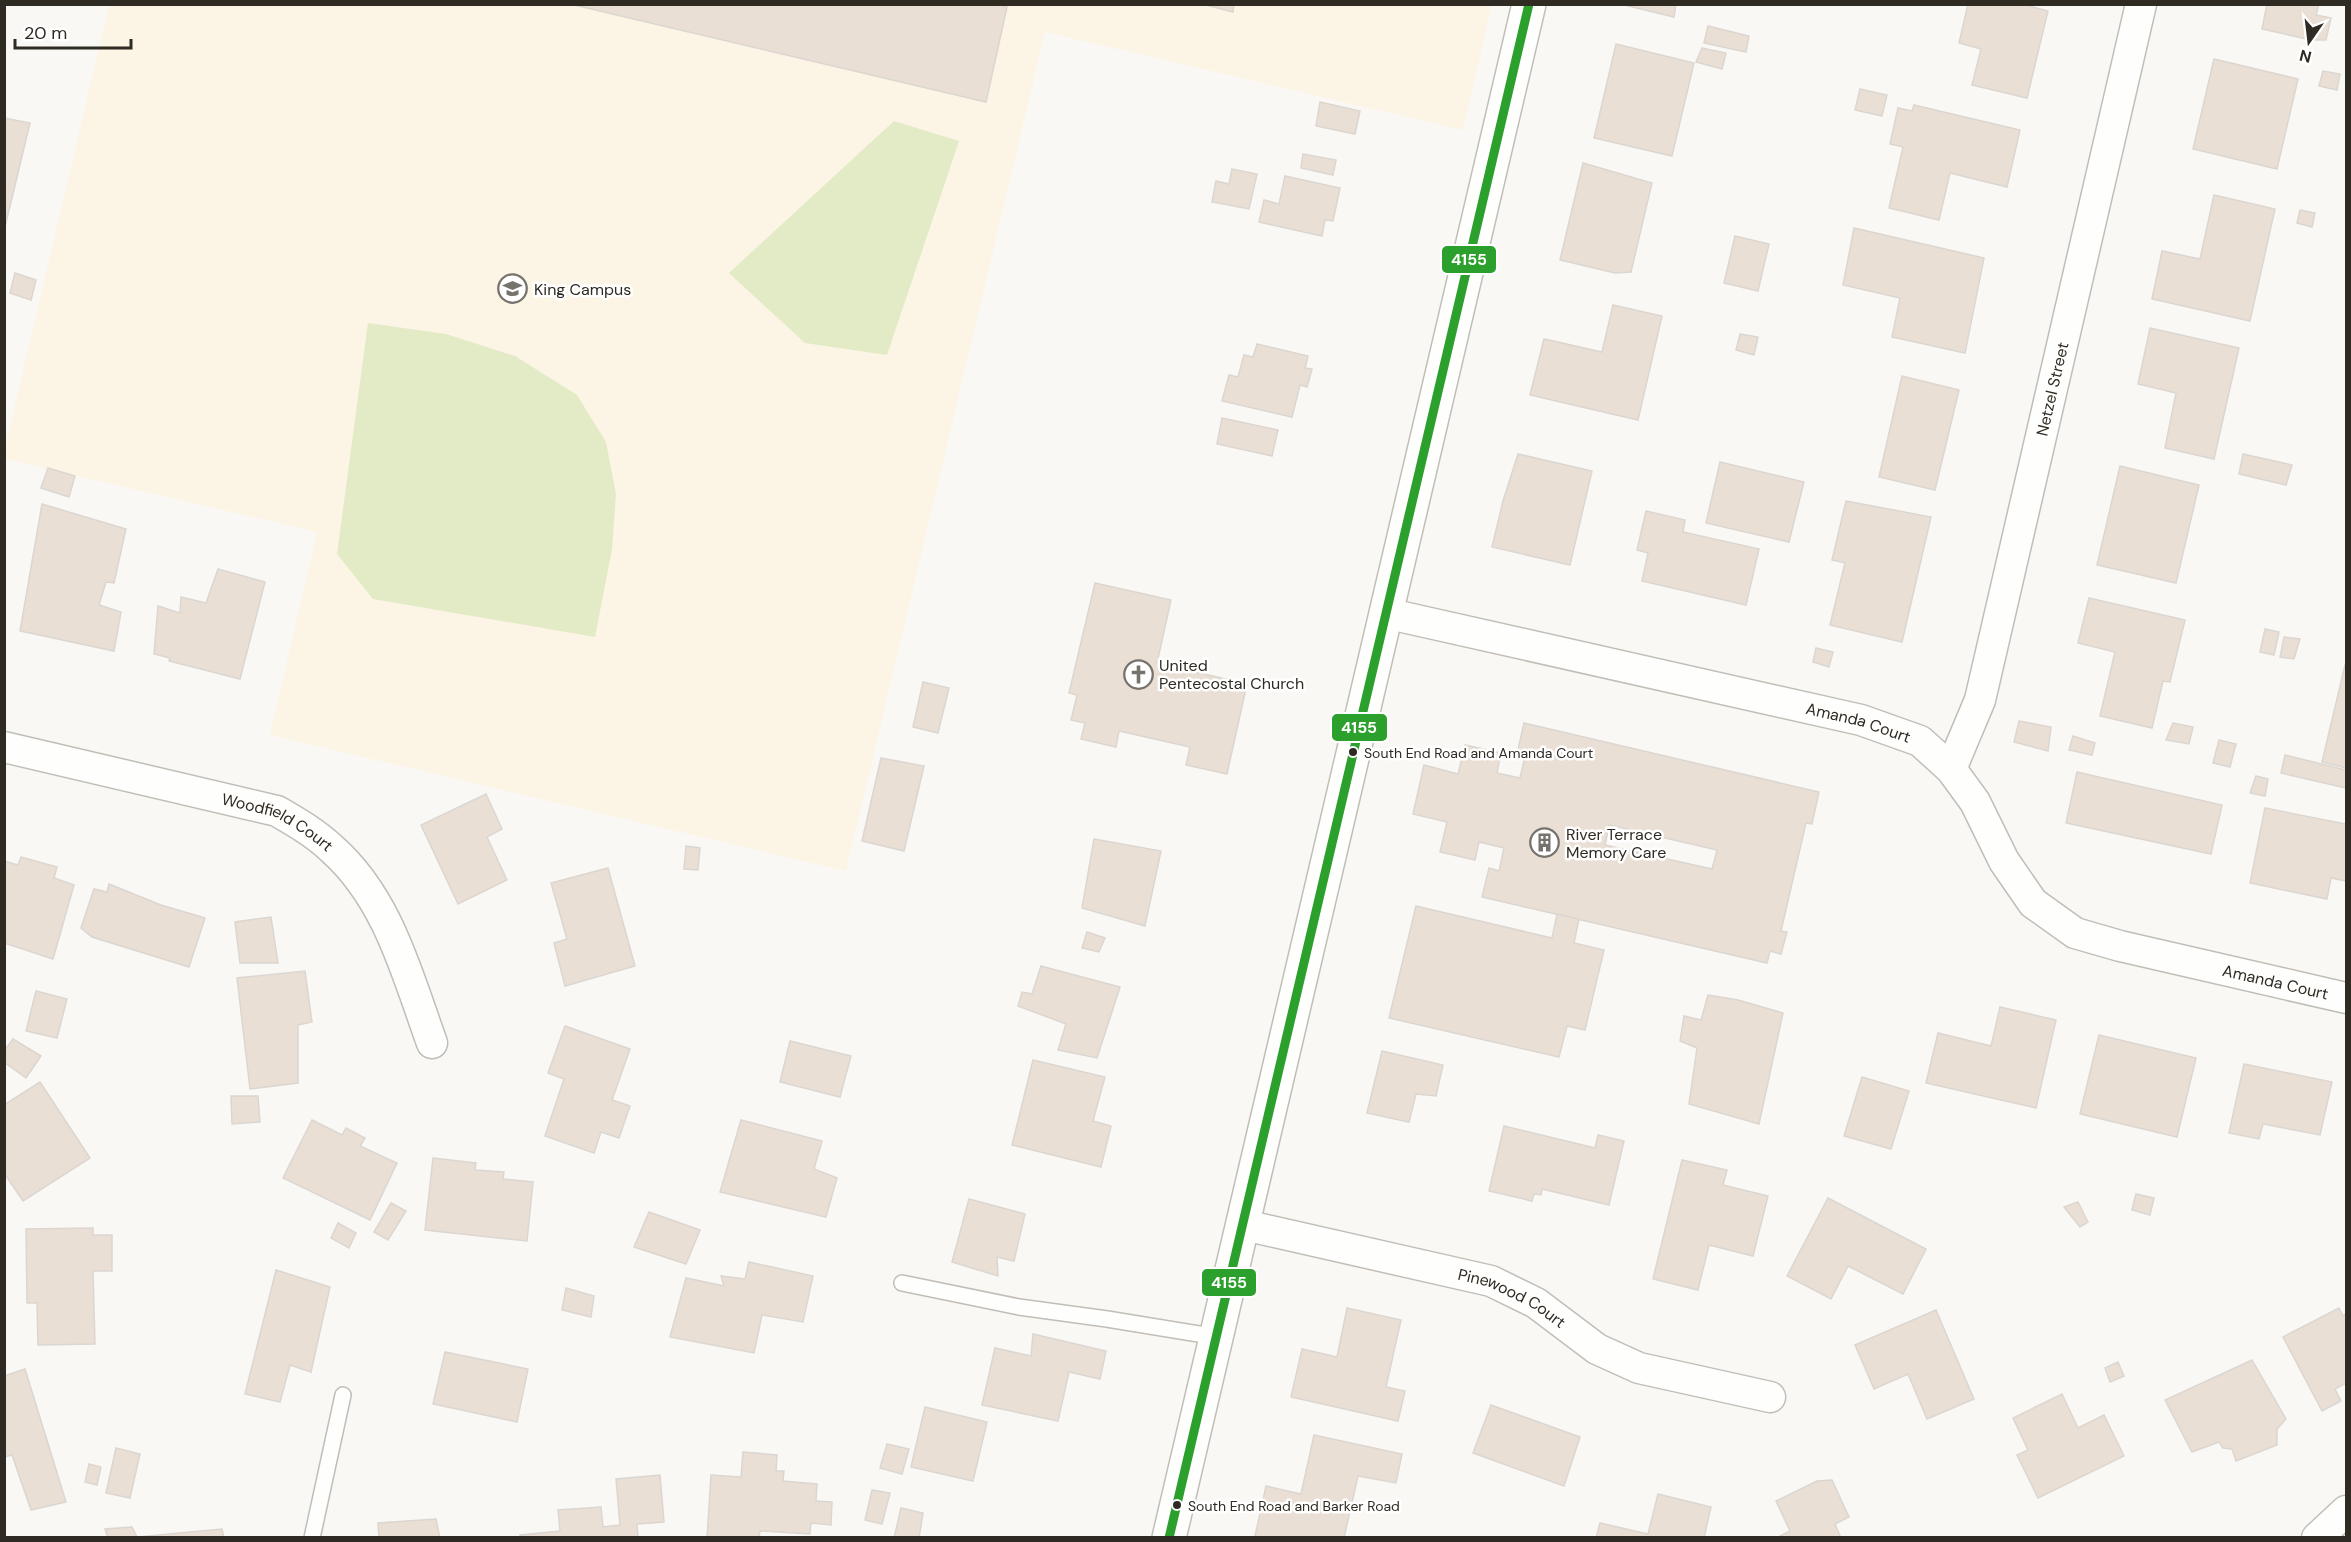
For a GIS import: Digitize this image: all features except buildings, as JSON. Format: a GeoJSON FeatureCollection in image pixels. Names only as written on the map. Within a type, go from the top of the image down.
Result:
{"type":"FeatureCollection","features":[{"type":"Feature","properties":{"kind":"main road"},"geometry":{"type":"LineString","coordinates":[[1170,1538],[1528,4]]}},
{"type":"Feature","properties":{"kind":"street","name":"Netzel Street"},"geometry":{"type":"LineString","coordinates":[[1951,769],[1980,700],[2141,4]]}},
{"type":"Feature","properties":{"kind":"street","name":"Amanda Court"},"geometry":{"type":"LineString","coordinates":[[1385,613],[1861,720],[1920,741],[1951,769],[1975,802],[2004,861],[2033,903],[2075,933],[2120,946],[2346,998]]}},
{"type":"Feature","properties":{"kind":"street","name":"Woodfield Court"},"geometry":{"type":"LineString","coordinates":[[4,747],[278,811],[304,826],[353,870],[374,898],[392,933],[432,1043]]}},
{"type":"Feature","properties":{"kind":"street","name":"Pinewood Court"},"geometry":{"type":"LineString","coordinates":[[1244,1225],[1491,1281],[1536,1303],[1597,1349],[1639,1368],[1770,1396]]}},
{"type":"Feature","properties":{"kind":"street"},"geometry":{"type":"LineString","coordinates":[[2317,1538],[2346,1511]]}},
{"type":"Feature","properties":{"kind":"lane"},"geometry":{"type":"LineString","coordinates":[[902,1283],[1019,1307],[1217,1337]]}},
{"type":"Feature","properties":{"kind":"lane"},"geometry":{"type":"LineString","coordinates":[[312,1538],[343,1395]]}},
{"type":"Feature","properties":{"kind":"shaded area","name":"King Campus"},"geometry":{"type":"Polygon","coordinates":[[[109,5],[1492,5],[1463,130],[1045,32],[846,871],[270,735],[317,532],[5,459],[5,448],[109,5]]]}},
{"type":"Feature","properties":{"kind":"green space"},"geometry":{"type":"Polygon","coordinates":[[[894,121],[959,141],[887,355],[805,343],[729,273],[894,121]]]}},
{"type":"Feature","properties":{"kind":"green space"},"geometry":{"type":"Polygon","coordinates":[[[368,323],[446,334],[515,356],[577,395],[606,442],[616,494],[612,549],[595,637],[373,599],[337,554],[368,323]]]}},
{"type":"Feature","properties":{"kind":"transit line","name":"4155"},"geometry":{"type":"LineString","coordinates":[[1169,1538],[1529,4]]}},
{"type":"Feature","properties":{"kind":"place","name":"King Campus"},"geometry":{"type":"Point","coordinates":[513,289]}},
{"type":"Feature","properties":{"kind":"place","name":"United Pentecostal Church"},"geometry":{"type":"Point","coordinates":[1138,674]}},
{"type":"Feature","properties":{"kind":"place","name":"South End Road and Amanda Court"},"geometry":{"type":"Point","coordinates":[1353,752]}},
{"type":"Feature","properties":{"kind":"place","name":"River Terrace Memory Care"},"geometry":{"type":"Point","coordinates":[1545,843]}},
{"type":"Feature","properties":{"kind":"place","name":"South End Road and Barker Road"},"geometry":{"type":"Point","coordinates":[1177,1505]}}]}
